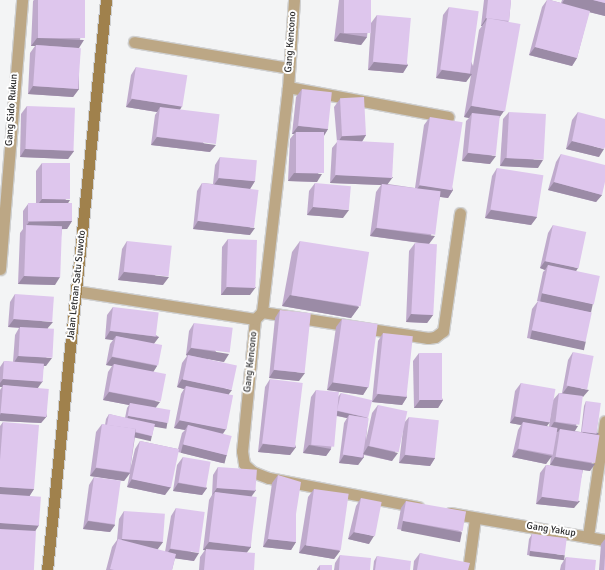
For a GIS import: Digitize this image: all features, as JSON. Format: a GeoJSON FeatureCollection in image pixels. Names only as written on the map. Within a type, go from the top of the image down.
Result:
{"type":"FeatureCollection","features":[{"type":"Feature","properties":{"kind":"main road","name":"Jalan Letnan Satu Suwoto"},"geometry":{"type":"LineString","coordinates":[[47,570],[106,0]]}},
{"type":"Feature","properties":{"kind":"street","name":"Gang Sido Rukun"},"geometry":{"type":"LineString","coordinates":[[0,268],[22,0]]}},
{"type":"Feature","properties":{"kind":"street","name":"Gang Kencono"},"geometry":{"type":"LineString","coordinates":[[294,0],[288,87],[242,451],[244,464],[253,472],[269,478],[475,518]]}},
{"type":"Feature","properties":{"kind":"street"},"geometry":{"type":"LineString","coordinates":[[134,42],[289,68]]}},
{"type":"Feature","properties":{"kind":"street"},"geometry":{"type":"LineString","coordinates":[[288,87],[448,117]]}},
{"type":"Feature","properties":{"kind":"street"},"geometry":{"type":"LineString","coordinates":[[76,291],[428,338],[435,337],[442,332],[460,213]]}},
{"type":"Feature","properties":{"kind":"street","name":"Gang Yakup"},"geometry":{"type":"LineString","coordinates":[[475,518],[588,536],[605,420]]}},
{"type":"Feature","properties":{"kind":"street"},"geometry":{"type":"LineString","coordinates":[[468,570],[475,518]]}},
{"type":"Feature","properties":{"kind":"street"},"geometry":{"type":"LineString","coordinates":[[588,536],[605,540]]}},
{"type":"Feature","properties":{"kind":"building"},"geometry":{"type":"Polygon","coordinates":[[[38,0],[85,0],[85,38],[38,38],[38,0]]]}},
{"type":"Feature","properties":{"kind":"building"},"geometry":{"type":"Polygon","coordinates":[[[344,0],[371,0],[371,33],[344,33],[344,0]]]}},
{"type":"Feature","properties":{"kind":"building"},"geometry":{"type":"Polygon","coordinates":[[[488,0],[511,0],[509,21],[486,18],[488,0]]]}},
{"type":"Feature","properties":{"kind":"building"},"geometry":{"type":"Polygon","coordinates":[[[547,0],[590,11],[577,58],[535,47],[547,0]]]}},
{"type":"Feature","properties":{"kind":"building"},"geometry":{"type":"Polygon","coordinates":[[[593,0],[605,0],[605,3],[593,0]]]}},
{"type":"Feature","properties":{"kind":"building"},"geometry":{"type":"Polygon","coordinates":[[[449,7],[479,11],[470,74],[440,69],[449,7]]]}},
{"type":"Feature","properties":{"kind":"building"},"geometry":{"type":"Polygon","coordinates":[[[377,15],[411,18],[407,65],[373,62],[377,15]]]}},
{"type":"Feature","properties":{"kind":"building"},"geometry":{"type":"Polygon","coordinates":[[[487,18],[520,24],[505,112],[472,106],[487,18]]]}},
{"type":"Feature","properties":{"kind":"building"},"geometry":{"type":"Polygon","coordinates":[[[36,45],[81,48],[78,89],[33,86],[36,45]]]}},
{"type":"Feature","properties":{"kind":"building"},"geometry":{"type":"Polygon","coordinates":[[[136,67],[187,75],[182,107],[131,99],[136,67]]]}},
{"type":"Feature","properties":{"kind":"building"},"geometry":{"type":"Polygon","coordinates":[[[302,89],[332,92],[328,129],[298,126],[302,89]]]}},
{"type":"Feature","properties":{"kind":"building"},"geometry":{"type":"Polygon","coordinates":[[[364,97],[366,135],[342,136],[340,98],[364,97]]]}},
{"type":"Feature","properties":{"kind":"building"},"geometry":{"type":"Polygon","coordinates":[[[27,106],[75,108],[73,151],[25,149],[27,106]]]}},
{"type":"Feature","properties":{"kind":"building"},"geometry":{"type":"Polygon","coordinates":[[[160,107],[220,114],[216,144],[156,137],[160,107]]]}},
{"type":"Feature","properties":{"kind":"building"},"geometry":{"type":"Polygon","coordinates":[[[509,112],[546,114],[544,160],[507,158],[509,112]]]}},
{"type":"Feature","properties":{"kind":"building"},"geometry":{"type":"Polygon","coordinates":[[[578,112],[605,119],[604,149],[572,141],[578,112]]]}},
{"type":"Feature","properties":{"kind":"building"},"geometry":{"type":"Polygon","coordinates":[[[472,113],[500,116],[496,156],[468,153],[472,113]]]}},
{"type":"Feature","properties":{"kind":"building"},"geometry":{"type":"Polygon","coordinates":[[[430,117],[463,122],[452,190],[419,185],[430,117]]]}},
{"type":"Feature","properties":{"kind":"building"},"geometry":{"type":"Polygon","coordinates":[[[296,132],[324,132],[324,173],[296,173],[296,132]]]}},
{"type":"Feature","properties":{"kind":"building"},"geometry":{"type":"Polygon","coordinates":[[[337,140],[394,143],[392,178],[335,175],[337,140]]]}},
{"type":"Feature","properties":{"kind":"building"},"geometry":{"type":"Polygon","coordinates":[[[561,154],[605,165],[605,182],[602,195],[554,182],[561,154]]]}},
{"type":"Feature","properties":{"kind":"building"},"geometry":{"type":"Polygon","coordinates":[[[220,157],[257,160],[255,181],[218,178],[220,157]]]}},
{"type":"Feature","properties":{"kind":"building"},"geometry":{"type":"Polygon","coordinates":[[[42,163],[70,163],[70,199],[42,199],[42,163]]]}},
{"type":"Feature","properties":{"kind":"building"},"geometry":{"type":"Polygon","coordinates":[[[497,168],[543,175],[537,217],[490,209],[497,168]]]}},
{"type":"Feature","properties":{"kind":"building"},"geometry":{"type":"Polygon","coordinates":[[[202,183],[259,190],[254,228],[197,221],[202,183]]]}},
{"type":"Feature","properties":{"kind":"building"},"geometry":{"type":"Polygon","coordinates":[[[315,183],[351,186],[349,210],[313,207],[315,183]]]}},
{"type":"Feature","properties":{"kind":"building"},"geometry":{"type":"Polygon","coordinates":[[[382,184],[441,191],[435,235],[377,228],[382,184]]]}},
{"type":"Feature","properties":{"kind":"building"},"geometry":{"type":"Polygon","coordinates":[[[28,203],[72,203],[72,221],[28,221],[28,203]]]}},
{"type":"Feature","properties":{"kind":"building"},"geometry":{"type":"Polygon","coordinates":[[[26,225],[62,226],[60,277],[24,276],[26,225]]]}},
{"type":"Feature","properties":{"kind":"building"},"geometry":{"type":"Polygon","coordinates":[[[553,225],[586,232],[579,268],[545,261],[553,225]]]}},
{"type":"Feature","properties":{"kind":"building"},"geometry":{"type":"Polygon","coordinates":[[[228,239],[257,240],[255,288],[226,287],[228,239]]]}},
{"type":"Feature","properties":{"kind":"building"},"geometry":{"type":"Polygon","coordinates":[[[127,241],[172,246],[169,277],[124,272],[127,241]]]}},
{"type":"Feature","properties":{"kind":"building"},"geometry":{"type":"Polygon","coordinates":[[[300,241],[369,252],[361,306],[291,295],[300,241]]]}},
{"type":"Feature","properties":{"kind":"building"},"geometry":{"type":"Polygon","coordinates":[[[415,243],[437,244],[433,315],[411,314],[415,243]]]}},
{"type":"Feature","properties":{"kind":"building"},"geometry":{"type":"Polygon","coordinates":[[[548,265],[600,276],[594,304],[542,293],[548,265]]]}},
{"type":"Feature","properties":{"kind":"building"},"geometry":{"type":"Polygon","coordinates":[[[15,294],[54,297],[52,322],[13,319],[15,294]]]}},
{"type":"Feature","properties":{"kind":"building"},"geometry":{"type":"Polygon","coordinates":[[[538,301],[592,312],[586,342],[532,330],[538,301]]]}},
{"type":"Feature","properties":{"kind":"building"},"geometry":{"type":"Polygon","coordinates":[[[113,307],[159,313],[156,336],[110,331],[113,307]]]}},
{"type":"Feature","properties":{"kind":"building"},"geometry":{"type":"Polygon","coordinates":[[[280,310],[311,313],[305,373],[274,370],[280,310]]]}},
{"type":"Feature","properties":{"kind":"building"},"geometry":{"type":"Polygon","coordinates":[[[342,319],[378,324],[369,387],[333,382],[342,319]]]}},
{"type":"Feature","properties":{"kind":"building"},"geometry":{"type":"Polygon","coordinates":[[[194,323],[233,328],[230,353],[191,348],[194,323]]]}},
{"type":"Feature","properties":{"kind":"building"},"geometry":{"type":"Polygon","coordinates":[[[20,327],[54,329],[52,358],[18,356],[20,327]]]}},
{"type":"Feature","properties":{"kind":"building"},"geometry":{"type":"Polygon","coordinates":[[[383,333],[413,336],[406,397],[377,394],[383,333]]]}},
{"type":"Feature","properties":{"kind":"building"},"geometry":{"type":"Polygon","coordinates":[[[116,336],[162,345],[158,366],[112,357],[116,336]]]}},
{"type":"Feature","properties":{"kind":"building"},"geometry":{"type":"Polygon","coordinates":[[[573,352],[594,356],[587,389],[567,385],[573,352]]]}},
{"type":"Feature","properties":{"kind":"building"},"geometry":{"type":"Polygon","coordinates":[[[419,353],[442,353],[442,400],[419,400],[419,353]]]}},
{"type":"Feature","properties":{"kind":"building"},"geometry":{"type":"Polygon","coordinates":[[[188,355],[237,365],[232,390],[183,379],[188,355]]]}},
{"type":"Feature","properties":{"kind":"building"},"geometry":{"type":"Polygon","coordinates":[[[4,361],[44,364],[43,382],[3,379],[4,361]]]}},
{"type":"Feature","properties":{"kind":"building"},"geometry":{"type":"Polygon","coordinates":[[[114,364],[166,374],[161,402],[109,391],[114,364]]]}},
{"type":"Feature","properties":{"kind":"building"},"geometry":{"type":"Polygon","coordinates":[[[270,379],[303,383],[295,448],[262,444],[270,379]]]}},
{"type":"Feature","properties":{"kind":"building"},"geometry":{"type":"Polygon","coordinates":[[[521,383],[555,389],[550,423],[515,416],[521,383]]]}},
{"type":"Feature","properties":{"kind":"building"},"geometry":{"type":"Polygon","coordinates":[[[3,385],[49,389],[46,417],[1,413],[3,385]]]}},
{"type":"Feature","properties":{"kind":"building"},"geometry":{"type":"Polygon","coordinates":[[[186,386],[233,395],[226,430],[179,420],[186,386]]]}},
{"type":"Feature","properties":{"kind":"building"},"geometry":{"type":"Polygon","coordinates":[[[316,390],[339,392],[334,447],[311,445],[316,390]]]}},
{"type":"Feature","properties":{"kind":"building"},"geometry":{"type":"Polygon","coordinates":[[[341,393],[372,400],[368,418],[337,411],[341,393]]]}},
{"type":"Feature","properties":{"kind":"building"},"geometry":{"type":"Polygon","coordinates":[[[559,393],[583,396],[579,425],[555,422],[559,393]]]}},
{"type":"Feature","properties":{"kind":"building"},"geometry":{"type":"Polygon","coordinates":[[[586,401],[601,403],[597,434],[582,432],[586,401]]]}},
{"type":"Feature","properties":{"kind":"building"},"geometry":{"type":"Polygon","coordinates":[[[130,403],[170,410],[168,423],[128,416],[130,403]]]}},
{"type":"Feature","properties":{"kind":"building"},"geometry":{"type":"Polygon","coordinates":[[[378,405],[407,411],[399,452],[369,446],[378,405]]]}},
{"type":"Feature","properties":{"kind":"building"},"geometry":{"type":"Polygon","coordinates":[[[109,414],[155,424],[152,436],[136,432],[136,429],[107,425],[109,414]]]}},
{"type":"Feature","properties":{"kind":"building"},"geometry":{"type":"Polygon","coordinates":[[[349,415],[369,418],[362,458],[343,455],[349,415]]]}},
{"type":"Feature","properties":{"kind":"building"},"geometry":{"type":"Polygon","coordinates":[[[409,417],[439,420],[435,458],[405,455],[409,417]]]}},
{"type":"Feature","properties":{"kind":"building"},"geometry":{"type":"Polygon","coordinates":[[[3,422],[39,425],[34,489],[0,487],[0,460],[3,422]]]}},
{"type":"Feature","properties":{"kind":"building"},"geometry":{"type":"Polygon","coordinates":[[[523,422],[557,428],[553,455],[518,449],[523,422]]]}},
{"type":"Feature","properties":{"kind":"building"},"geometry":{"type":"Polygon","coordinates":[[[102,424],[136,429],[130,472],[96,468],[102,424]]]}},
{"type":"Feature","properties":{"kind":"building"},"geometry":{"type":"Polygon","coordinates":[[[188,425],[232,436],[227,455],[183,444],[188,425]]]}},
{"type":"Feature","properties":{"kind":"building"},"geometry":{"type":"Polygon","coordinates":[[[560,429],[600,435],[595,463],[556,457],[560,429]]]}},
{"type":"Feature","properties":{"kind":"building"},"geometry":{"type":"Polygon","coordinates":[[[140,441],[179,449],[171,487],[132,479],[140,441]]]}},
{"type":"Feature","properties":{"kind":"building"},"geometry":{"type":"Polygon","coordinates":[[[183,457],[211,462],[206,487],[178,483],[183,457]]]}},
{"type":"Feature","properties":{"kind":"building"},"geometry":{"type":"Polygon","coordinates":[[[546,465],[583,470],[578,502],[542,497],[546,465]]]}},
{"type":"Feature","properties":{"kind":"building"},"geometry":{"type":"Polygon","coordinates":[[[218,467],[257,470],[255,491],[217,488],[218,467]]]}},
{"type":"Feature","properties":{"kind":"building"},"geometry":{"type":"Polygon","coordinates":[[[278,475],[301,482],[296,514],[296,542],[268,539],[278,475]]]}},
{"type":"Feature","properties":{"kind":"building"},"geometry":{"type":"Polygon","coordinates":[[[94,477],[121,481],[115,524],[88,521],[94,477]]]}},
{"type":"Feature","properties":{"kind":"building"},"geometry":{"type":"Polygon","coordinates":[[[314,489],[349,494],[341,550],[306,545],[314,489]]]}},
{"type":"Feature","properties":{"kind":"building"},"geometry":{"type":"Polygon","coordinates":[[[215,492],[257,497],[251,547],[209,542],[215,492]]]}},
{"type":"Feature","properties":{"kind":"building"},"geometry":{"type":"Polygon","coordinates":[[[0,494],[41,497],[39,526],[0,523],[0,494]]]}},
{"type":"Feature","properties":{"kind":"building"},"geometry":{"type":"Polygon","coordinates":[[[361,498],[382,502],[375,536],[354,532],[361,498]]]}},
{"type":"Feature","properties":{"kind":"building"},"geometry":{"type":"Polygon","coordinates":[[[406,501],[466,512],[463,531],[403,521],[406,501]]]}},
{"type":"Feature","properties":{"kind":"building"},"geometry":{"type":"Polygon","coordinates":[[[176,508],[205,512],[199,553],[170,549],[176,508]]]}},
{"type":"Feature","properties":{"kind":"building"},"geometry":{"type":"Polygon","coordinates":[[[124,511],[165,514],[163,542],[122,539],[124,511]]]}},
{"type":"Feature","properties":{"kind":"building"},"geometry":{"type":"Polygon","coordinates":[[[0,529],[36,531],[34,570],[0,570],[0,529]]]}},
{"type":"Feature","properties":{"kind":"building"},"geometry":{"type":"Polygon","coordinates":[[[532,534],[567,538],[565,555],[530,551],[532,534]]]}},
{"type":"Feature","properties":{"kind":"building"},"geometry":{"type":"Polygon","coordinates":[[[118,539],[176,554],[172,570],[110,569],[118,539]]]}},
{"type":"Feature","properties":{"kind":"building"},"geometry":{"type":"Polygon","coordinates":[[[206,549],[255,553],[254,570],[204,570],[206,549]]]}},
{"type":"Feature","properties":{"kind":"building"},"geometry":{"type":"Polygon","coordinates":[[[420,553],[470,563],[468,570],[417,570],[420,553]]]}},
{"type":"Feature","properties":{"kind":"building"},"geometry":{"type":"Polygon","coordinates":[[[340,555],[371,558],[370,570],[339,570],[340,555]]]}},
{"type":"Feature","properties":{"kind":"building"},"geometry":{"type":"Polygon","coordinates":[[[377,556],[411,561],[410,570],[375,570],[377,556]]]}},
{"type":"Feature","properties":{"kind":"building"},"geometry":{"type":"Polygon","coordinates":[[[566,557],[596,560],[595,570],[565,570],[566,557]]]}},
{"type":"Feature","properties":{"kind":"building"},"geometry":{"type":"Polygon","coordinates":[[[320,565],[332,565],[332,570],[320,570],[320,565]]]}}]}
